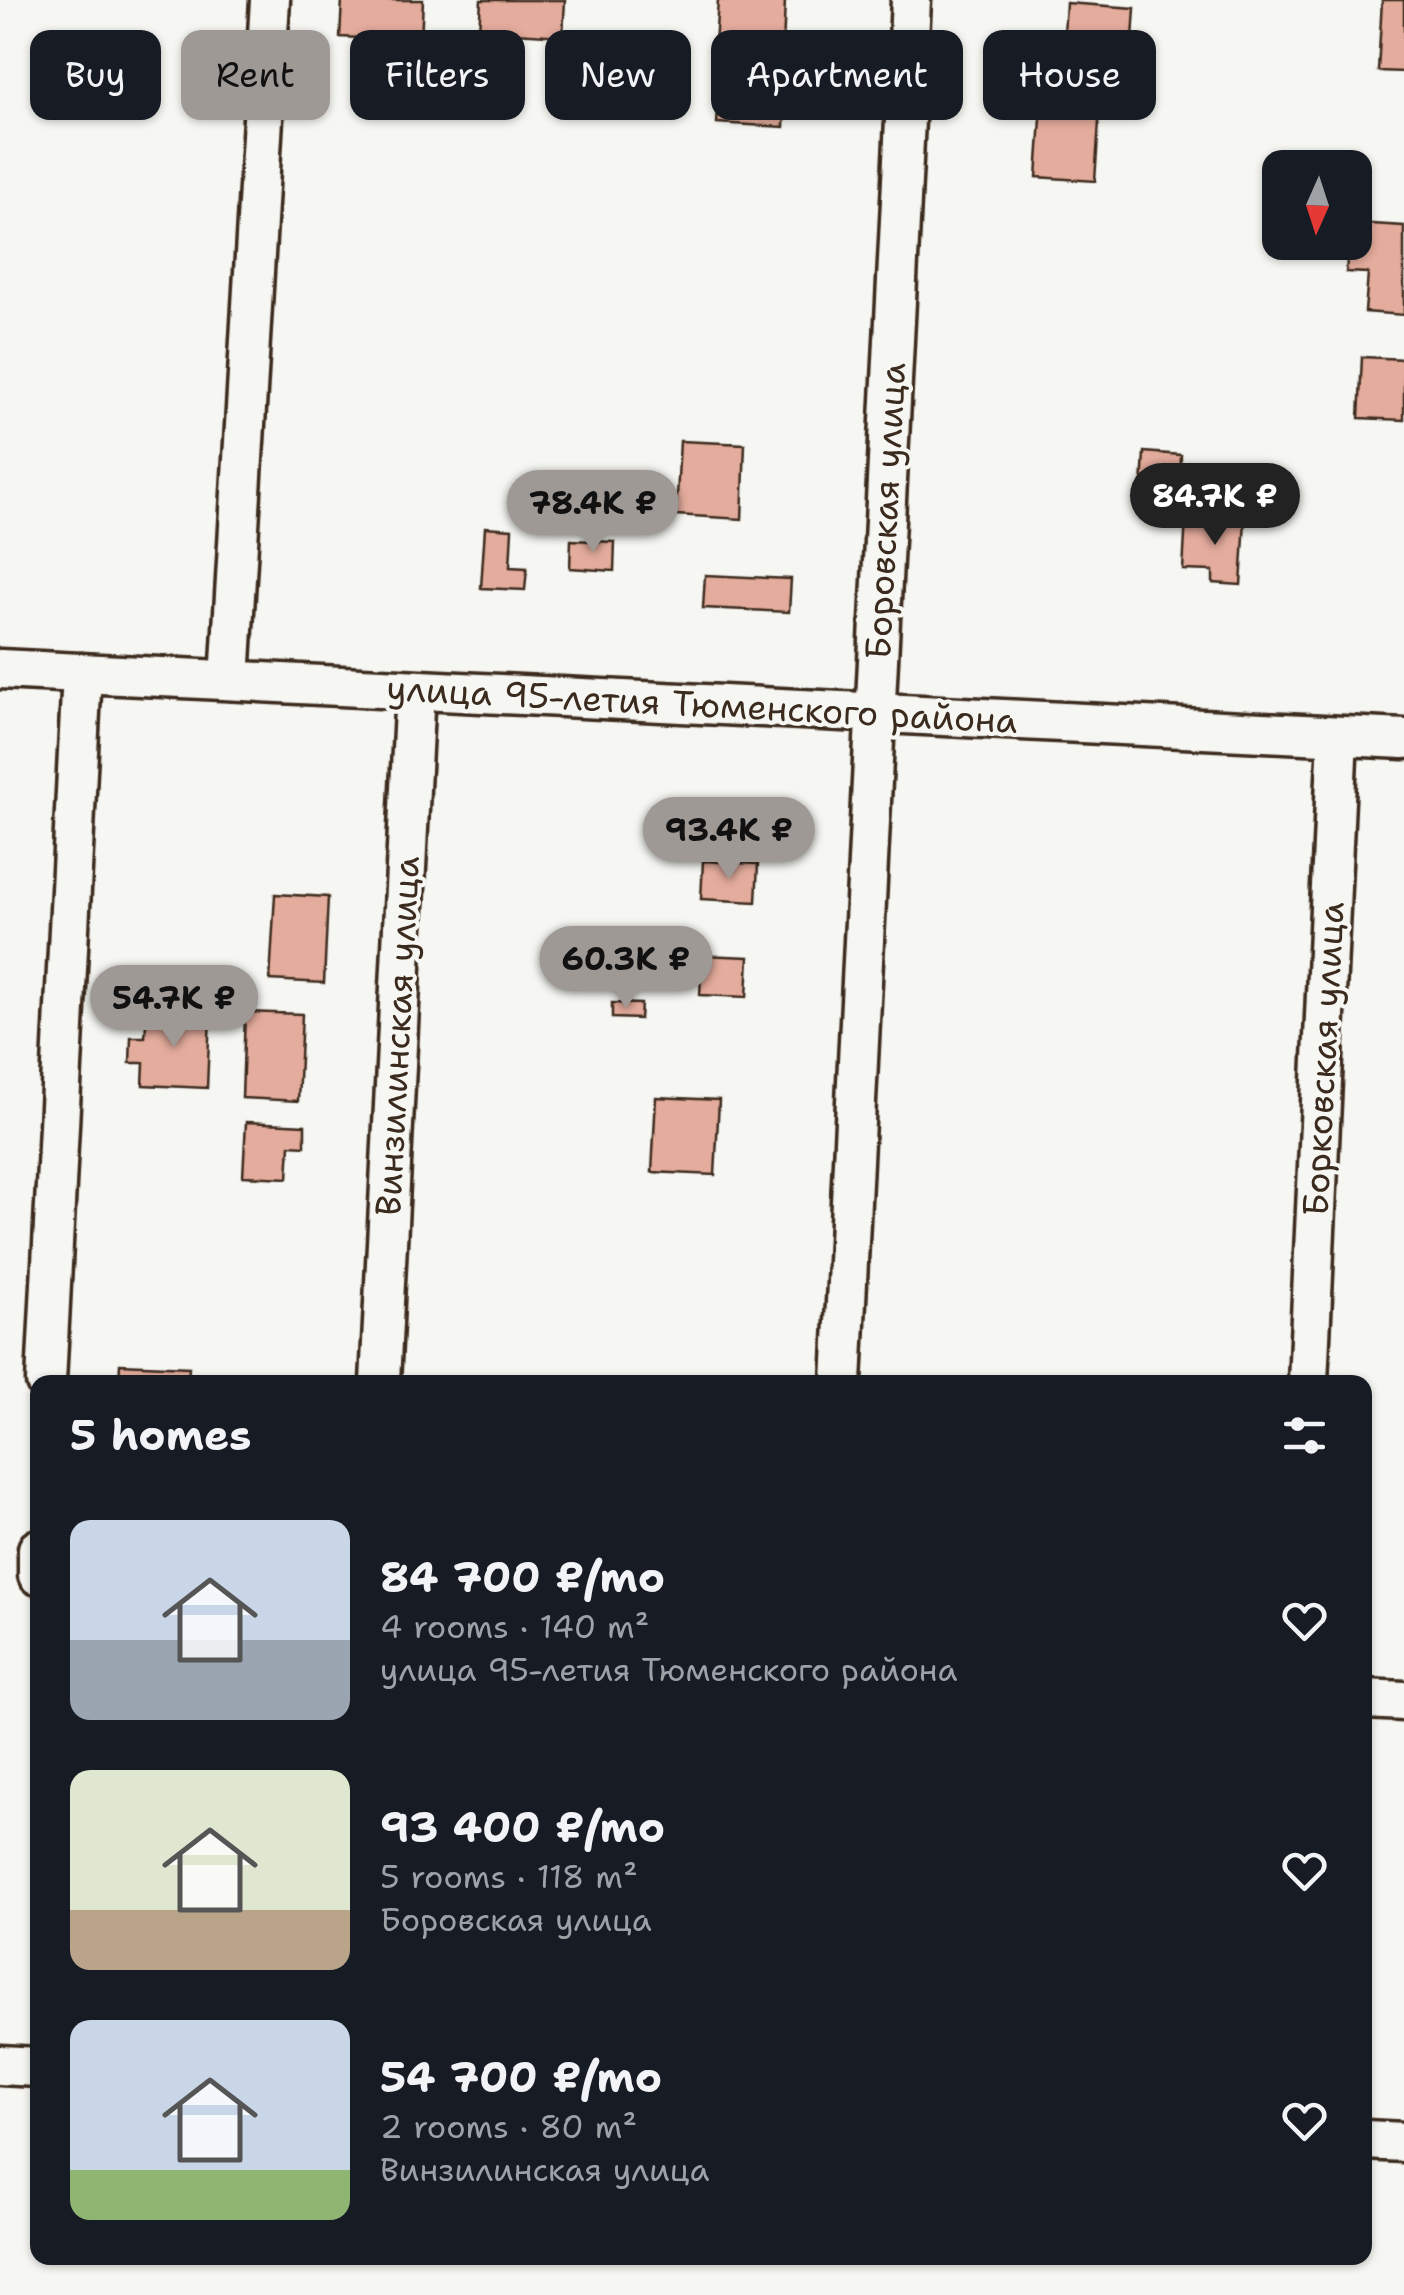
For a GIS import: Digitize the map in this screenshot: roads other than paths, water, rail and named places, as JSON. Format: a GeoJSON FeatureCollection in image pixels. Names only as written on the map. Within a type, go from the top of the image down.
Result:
{"type":"FeatureCollection","features":[{"type":"Feature","properties":{"kind":"street"},"geometry":{"type":"LineString","coordinates":[[230,680],[270,0]]}},
{"type":"Feature","properties":{"kind":"street","name":"Боровская улица"},"geometry":{"type":"LineString","coordinates":[[842,1375],[910,0]]}},
{"type":"Feature","properties":{"kind":"street","name":"улица 95-летия Тюменского района"},"geometry":{"type":"LineString","coordinates":[[0,668],[1404,740]]}},
{"type":"Feature","properties":{"kind":"street"},"geometry":{"type":"LineString","coordinates":[[46,1375],[82,673]]}},
{"type":"Feature","properties":{"kind":"street","name":"Винзилинская улица"},"geometry":{"type":"LineString","coordinates":[[380,1375],[415,690]]}},
{"type":"Feature","properties":{"kind":"street","name":"Борковская улица"},"geometry":{"type":"LineString","coordinates":[[1308,1375],[1338,736]]}},
{"type":"Feature","properties":{"kind":"street"},"geometry":{"type":"LineString","coordinates":[[1372,1700],[1404,1702]]}},
{"type":"Feature","properties":{"kind":"street"},"geometry":{"type":"LineString","coordinates":[[0,2065],[30,2066]]}},
{"type":"Feature","properties":{"kind":"street"},"geometry":{"type":"LineString","coordinates":[[1372,2140],[1404,2142]]}}]}
